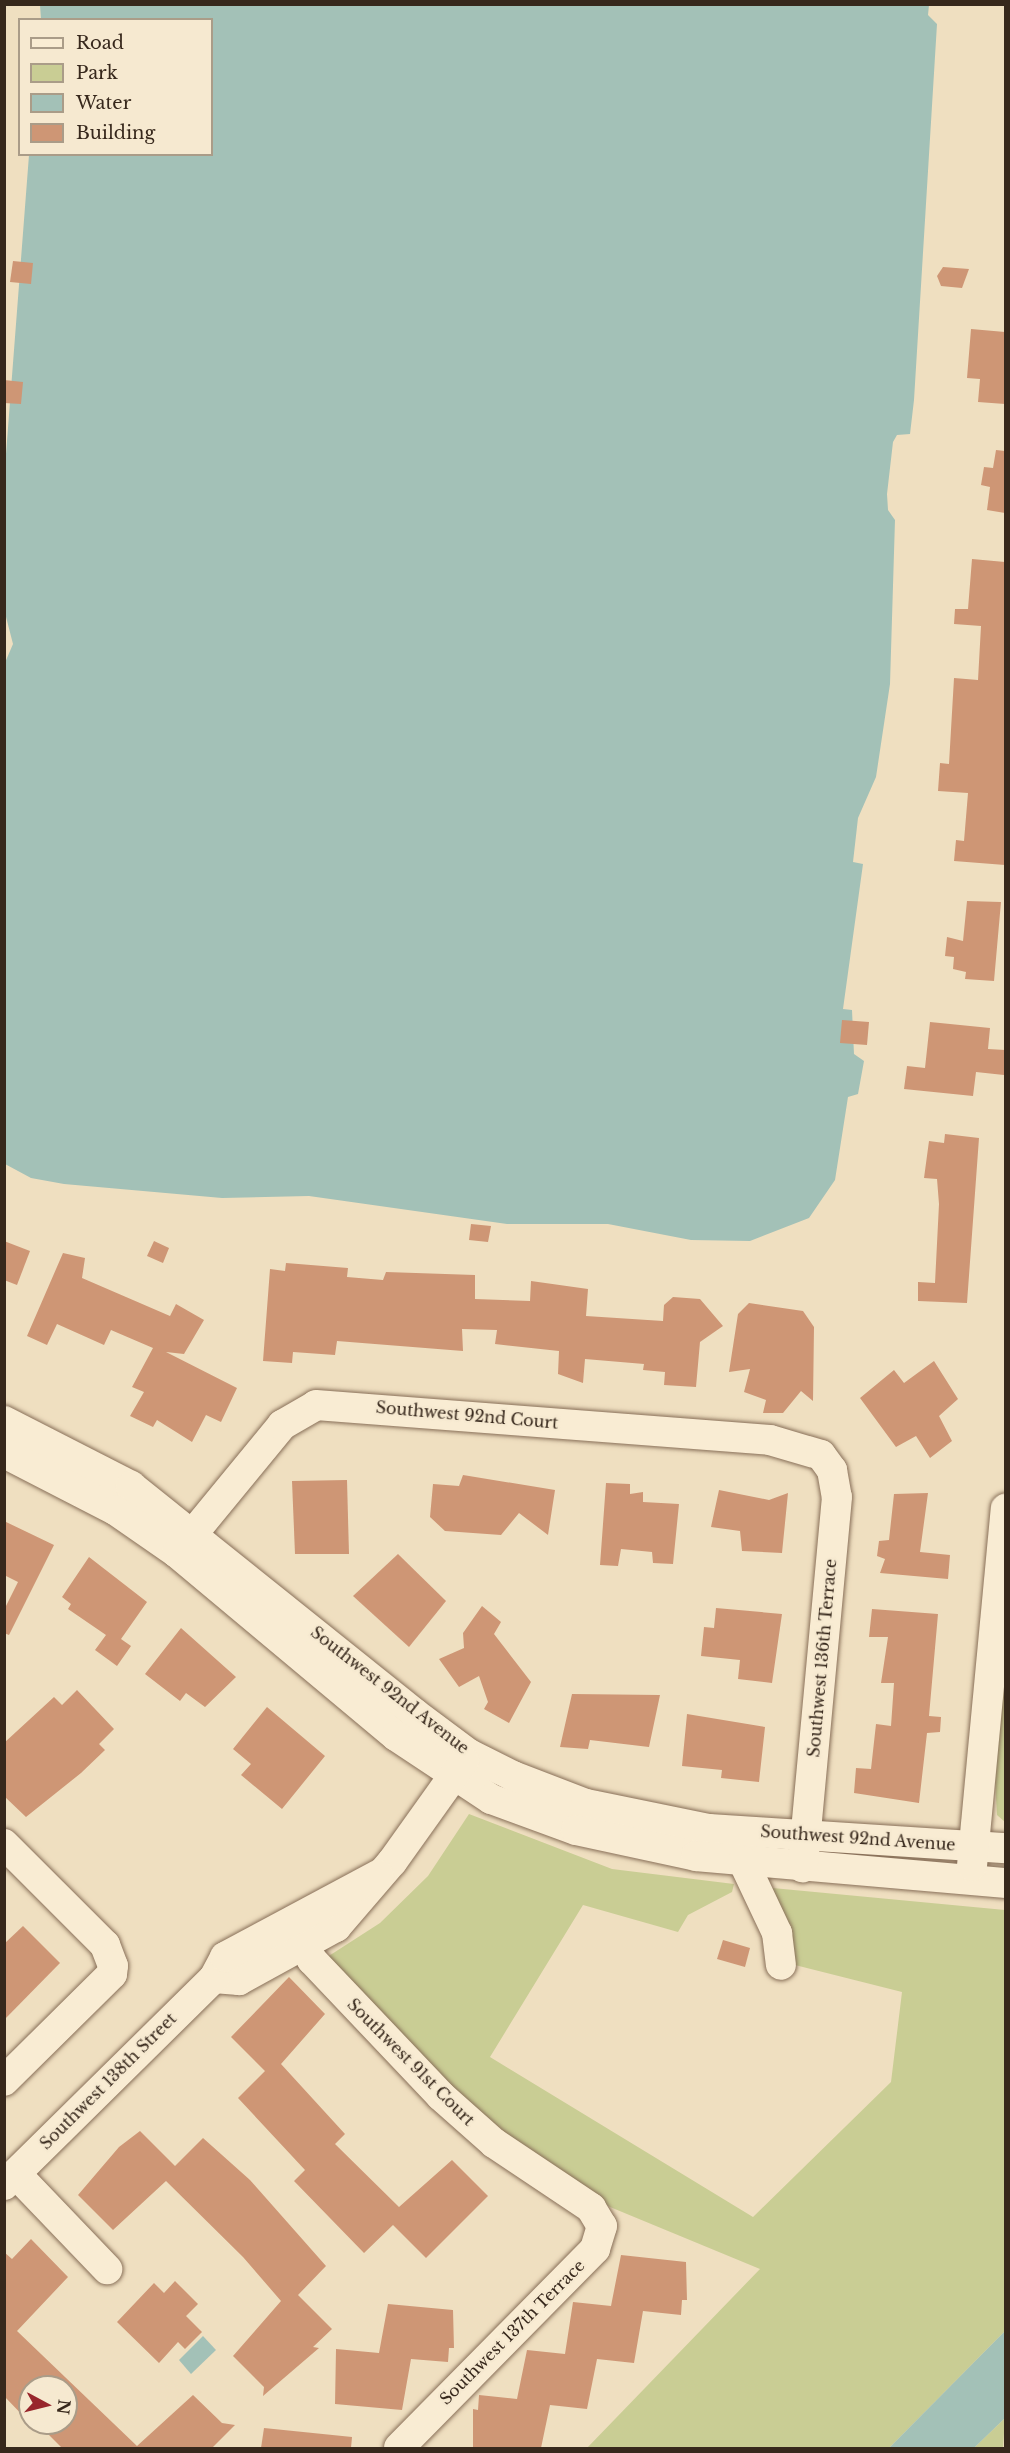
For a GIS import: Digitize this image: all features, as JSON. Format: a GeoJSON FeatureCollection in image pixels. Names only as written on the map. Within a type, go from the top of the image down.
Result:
{"type":"FeatureCollection","features":[{"type":"Feature","properties":{"kind":"street","name":"Southwest 92nd Court"},"geometry":{"type":"LineString","coordinates":[[185,1543],[282,1425],[324,1404],[770,1440],[821,1455]]}},
{"type":"Feature","properties":{"kind":"street","name":"Southwest 92nd Avenue"},"geometry":{"type":"LineString","coordinates":[[4,1421],[131,1486],[185,1543],[461,1766],[491,1799],[576,1830],[743,1861],[1005,1883]]}},
{"type":"Feature","properties":{"kind":"street","name":"Southwest 92nd Avenue"},"geometry":{"type":"LineString","coordinates":[[4,1453],[185,1543]]}},
{"type":"Feature","properties":{"kind":"street","name":"Southwest 136th Terrace"},"geometry":{"type":"LineString","coordinates":[[803,1866],[837,1497],[832,1470],[821,1455]]}},
{"type":"Feature","properties":{"kind":"street"},"geometry":{"type":"LineString","coordinates":[[970,1881],[1005,1509]]}},
{"type":"Feature","properties":{"kind":"street","name":"Southwest 92nd Avenue"},"geometry":{"type":"LineString","coordinates":[[461,1766],[633,1816],[709,1829],[806,1833],[1005,1848]]}},
{"type":"Feature","properties":{"kind":"street","name":"Southwest 138th Street"},"geometry":{"type":"LineString","coordinates":[[10,2180],[214,1978],[239,1980],[289,1941],[336,1927],[461,1766]]}},
{"type":"Feature","properties":{"kind":"street"},"geometry":{"type":"LineString","coordinates":[[4,1844],[105,1945],[113,1966],[112,1974],[4,2081]]}},
{"type":"Feature","properties":{"kind":"street"},"geometry":{"type":"LineString","coordinates":[[743,1861],[777,1933],[781,1965]]}},
{"type":"Feature","properties":{"kind":"street","name":"Southwest 91st Court"},"geometry":{"type":"LineString","coordinates":[[289,1941],[312,1960],[468,2121],[591,2208]]}},
{"type":"Feature","properties":{"kind":"street"},"geometry":{"type":"LineString","coordinates":[[10,2180],[107,2269]]}},
{"type":"Feature","properties":{"kind":"street","name":"Southwest 137th Terrace"},"geometry":{"type":"LineString","coordinates":[[399,2448],[595,2249],[602,2226],[591,2208]]}},
{"type":"Feature","properties":{"kind":"green space"},"geometry":{"type":"Polygon","coordinates":[[[1005,1636],[1005,1822],[997,1815],[994,1762],[1005,1636]]]}},
{"type":"Feature","properties":{"kind":"green space"},"geometry":{"type":"Polygon","coordinates":[[[469,1814],[612,1869],[734,1884],[732,1892],[688,1915],[678,1932],[583,1905],[490,2057],[753,2217],[891,2082],[902,1992],[791,1964],[762,1887],[1005,1910],[1005,2331],[889,2448],[587,2448],[760,2269],[610,2207],[494,2126],[321,1961],[380,1923],[428,1876],[469,1814]]]}},
{"type":"Feature","properties":{"kind":"green space"},"geometry":{"type":"Polygon","coordinates":[[[1005,2418],[1003,2448],[974,2448],[1005,2418]]]}},
{"type":"Feature","properties":{"kind":"water"},"geometry":{"type":"Polygon","coordinates":[[[40,5],[929,5],[928,15],[937,24],[914,400],[910,434],[897,435],[893,442],[887,494],[888,510],[895,520],[890,684],[876,777],[858,818],[853,862],[863,864],[843,1009],[852,1010],[854,1054],[864,1061],[858,1094],[848,1097],[835,1180],[809,1218],[750,1241],[691,1240],[608,1224],[507,1224],[309,1196],[222,1198],[64,1184],[31,1178],[5,1164],[4,665],[13,644],[5,613],[5,467],[29,156],[213,156],[213,18],[41,18],[40,5]]]}},
{"type":"Feature","properties":{"kind":"water"},"geometry":{"type":"Polygon","coordinates":[[[1005,2331],[1005,2418],[974,2448],[889,2448],[1005,2331]]]}},
{"type":"Feature","properties":{"kind":"water"},"geometry":{"type":"Polygon","coordinates":[[[203,2336],[216,2350],[191,2374],[179,2360],[203,2336]]]}},
{"type":"Feature","properties":{"kind":"building"},"geometry":{"type":"Polygon","coordinates":[[[13,261],[33,263],[31,284],[10,282],[13,261]]]}},
{"type":"Feature","properties":{"kind":"building"},"geometry":{"type":"Polygon","coordinates":[[[943,267],[969,269],[962,288],[941,286],[937,276],[943,267]]]}},
{"type":"Feature","properties":{"kind":"building"},"geometry":{"type":"Polygon","coordinates":[[[971,329],[1005,332],[1005,404],[978,402],[980,379],[967,378],[971,329]]]}},
{"type":"Feature","properties":{"kind":"building"},"geometry":{"type":"Polygon","coordinates":[[[4,380],[23,382],[21,404],[4,403],[4,380]]]}},
{"type":"Feature","properties":{"kind":"building"},"geometry":{"type":"Polygon","coordinates":[[[996,450],[1005,451],[1005,513],[987,510],[990,487],[981,485],[984,467],[993,468],[996,450]]]}},
{"type":"Feature","properties":{"kind":"building"},"geometry":{"type":"Polygon","coordinates":[[[972,559],[1005,562],[1005,865],[954,861],[956,840],[964,841],[968,793],[938,791],[940,763],[949,764],[954,678],[978,680],[981,626],[954,624],[955,609],[968,609],[972,559]]]}},
{"type":"Feature","properties":{"kind":"building"},"geometry":{"type":"Polygon","coordinates":[[[967,901],[1001,902],[994,981],[965,979],[966,972],[953,969],[954,957],[945,956],[947,937],[963,941],[967,901]]]}},
{"type":"Feature","properties":{"kind":"building"},"geometry":{"type":"Polygon","coordinates":[[[842,1020],[869,1022],[867,1045],[840,1043],[842,1020]]]}},
{"type":"Feature","properties":{"kind":"building"},"geometry":{"type":"Polygon","coordinates":[[[930,1022],[990,1028],[988,1049],[1005,1050],[1004,1075],[976,1072],[973,1096],[904,1089],[907,1066],[925,1068],[930,1022]]]}},
{"type":"Feature","properties":{"kind":"building"},"geometry":{"type":"Polygon","coordinates":[[[945,1134],[979,1138],[967,1303],[918,1301],[918,1282],[935,1283],[939,1204],[937,1179],[924,1178],[929,1141],[944,1143],[945,1134]]]}},
{"type":"Feature","properties":{"kind":"building"},"geometry":{"type":"Polygon","coordinates":[[[471,1224],[491,1226],[488,1242],[469,1240],[471,1224]]]}},
{"type":"Feature","properties":{"kind":"building"},"geometry":{"type":"Polygon","coordinates":[[[4,1241],[30,1251],[17,1285],[4,1280],[4,1241]]]}},
{"type":"Feature","properties":{"kind":"building"},"geometry":{"type":"Polygon","coordinates":[[[154,1241],[169,1248],[163,1263],[147,1256],[154,1241]]]}},
{"type":"Feature","properties":{"kind":"building"},"geometry":{"type":"Polygon","coordinates":[[[63,1253],[85,1258],[82,1278],[170,1316],[176,1304],[204,1320],[184,1354],[166,1352],[237,1388],[221,1422],[206,1415],[192,1442],[157,1420],[153,1427],[130,1416],[144,1392],[132,1387],[153,1348],[111,1330],[104,1345],[57,1324],[47,1345],[27,1336],[63,1253]]]}},
{"type":"Feature","properties":{"kind":"building"},"geometry":{"type":"Polygon","coordinates":[[[286,1263],[348,1268],[347,1277],[383,1280],[386,1272],[475,1275],[475,1299],[530,1301],[531,1281],[588,1289],[586,1316],[663,1321],[664,1305],[673,1297],[700,1299],[723,1326],[700,1342],[696,1387],[664,1385],[665,1372],[643,1370],[644,1364],[585,1359],[583,1383],[558,1374],[559,1351],[495,1344],[497,1330],[462,1329],[463,1351],[337,1341],[335,1355],[293,1352],[292,1363],[263,1361],[270,1269],[285,1271],[286,1263]]]}},
{"type":"Feature","properties":{"kind":"building"},"geometry":{"type":"Polygon","coordinates":[[[749,1303],[803,1311],[814,1327],[813,1401],[801,1391],[783,1413],[763,1413],[766,1400],[744,1392],[750,1369],[729,1372],[738,1314],[749,1303]]]}},
{"type":"Feature","properties":{"kind":"building"},"geometry":{"type":"Polygon","coordinates":[[[934,1361],[958,1399],[939,1416],[952,1441],[930,1458],[916,1436],[896,1447],[860,1398],[894,1370],[904,1383],[934,1361]]]}},
{"type":"Feature","properties":{"kind":"building"},"geometry":{"type":"Polygon","coordinates":[[[463,1475],[555,1490],[548,1535],[519,1513],[501,1535],[445,1531],[430,1517],[433,1484],[459,1486],[463,1475]]]}},
{"type":"Feature","properties":{"kind":"building"},"geometry":{"type":"Polygon","coordinates":[[[347,1480],[349,1554],[295,1554],[292,1481],[347,1480]]]}},
{"type":"Feature","properties":{"kind":"building"},"geometry":{"type":"Polygon","coordinates":[[[606,1483],[630,1484],[630,1494],[643,1492],[643,1502],[679,1504],[673,1564],[653,1563],[652,1552],[621,1549],[618,1566],[600,1565],[606,1483]]]}},
{"type":"Feature","properties":{"kind":"building"},"geometry":{"type":"Polygon","coordinates":[[[719,1490],[769,1500],[788,1493],[782,1553],[742,1551],[740,1531],[711,1527],[719,1490]]]}},
{"type":"Feature","properties":{"kind":"building"},"geometry":{"type":"Polygon","coordinates":[[[928,1493],[920,1552],[950,1555],[948,1579],[880,1573],[885,1559],[877,1556],[879,1541],[889,1540],[894,1494],[928,1493]]]}},
{"type":"Feature","properties":{"kind":"building"},"geometry":{"type":"Polygon","coordinates":[[[4,1521],[54,1545],[9,1635],[4,1633],[4,1610],[18,1582],[4,1575],[4,1521]]]}},
{"type":"Feature","properties":{"kind":"building"},"geometry":{"type":"Polygon","coordinates":[[[398,1554],[446,1601],[409,1647],[353,1596],[398,1554]]]}},
{"type":"Feature","properties":{"kind":"building"},"geometry":{"type":"Polygon","coordinates":[[[89,1557],[147,1602],[121,1639],[131,1646],[117,1666],[95,1650],[106,1635],[68,1609],[71,1604],[62,1597],[89,1557]]]}},
{"type":"Feature","properties":{"kind":"building"},"geometry":{"type":"Polygon","coordinates":[[[482,1606],[501,1622],[494,1634],[531,1682],[509,1723],[484,1709],[488,1702],[479,1676],[459,1687],[439,1659],[464,1648],[463,1633],[482,1606]]]}},
{"type":"Feature","properties":{"kind":"building"},"geometry":{"type":"Polygon","coordinates":[[[716,1608],[782,1614],[772,1683],[738,1679],[740,1660],[701,1656],[704,1627],[714,1628],[716,1608]]]}},
{"type":"Feature","properties":{"kind":"building"},"geometry":{"type":"Polygon","coordinates":[[[872,1609],[938,1614],[929,1716],[941,1717],[940,1732],[927,1733],[919,1803],[854,1793],[856,1768],[871,1769],[876,1724],[891,1726],[894,1683],[881,1683],[888,1637],[869,1637],[872,1609]]]}},
{"type":"Feature","properties":{"kind":"building"},"geometry":{"type":"Polygon","coordinates":[[[181,1628],[236,1677],[205,1707],[186,1693],[180,1701],[145,1674],[181,1628]]]}},
{"type":"Feature","properties":{"kind":"building"},"geometry":{"type":"Polygon","coordinates":[[[77,1690],[114,1729],[99,1744],[105,1750],[81,1773],[26,1817],[4,1796],[4,1743],[54,1697],[62,1705],[77,1690]]]}},
{"type":"Feature","properties":{"kind":"building"},"geometry":{"type":"Polygon","coordinates":[[[572,1694],[660,1695],[649,1747],[590,1740],[588,1749],[560,1747],[572,1694]]]}},
{"type":"Feature","properties":{"kind":"building"},"geometry":{"type":"Polygon","coordinates":[[[267,1707],[325,1756],[282,1809],[241,1775],[251,1764],[233,1749],[267,1707]]]}},
{"type":"Feature","properties":{"kind":"building"},"geometry":{"type":"Polygon","coordinates":[[[687,1714],[765,1727],[759,1782],[721,1778],[722,1770],[682,1766],[687,1714]]]}},
{"type":"Feature","properties":{"kind":"building"},"geometry":{"type":"Polygon","coordinates":[[[23,1926],[60,1963],[4,2020],[4,1944],[23,1926]]]}},
{"type":"Feature","properties":{"kind":"building"},"geometry":{"type":"Polygon","coordinates":[[[723,1940],[750,1948],[745,1967],[717,1959],[723,1940]]]}},
{"type":"Feature","properties":{"kind":"building"},"geometry":{"type":"Polygon","coordinates":[[[289,1977],[325,2014],[281,2064],[345,2134],[335,2144],[399,2207],[452,2160],[488,2196],[426,2258],[393,2225],[364,2253],[294,2181],[305,2170],[238,2098],[265,2071],[231,2037],[289,1977]]]}},
{"type":"Feature","properties":{"kind":"building"},"geometry":{"type":"Polygon","coordinates":[[[140,2131],[175,2166],[203,2138],[250,2180],[326,2266],[298,2295],[332,2329],[313,2347],[319,2348],[263,2396],[264,2387],[233,2356],[281,2301],[243,2257],[166,2181],[113,2230],[78,2195],[119,2147],[140,2131]]]}},
{"type":"Feature","properties":{"kind":"building"},"geometry":{"type":"Polygon","coordinates":[[[31,2239],[68,2277],[17,2331],[63,2375],[18,2375],[18,2411],[4,2396],[4,2252],[12,2259],[31,2239]]]}},
{"type":"Feature","properties":{"kind":"building"},"geometry":{"type":"Polygon","coordinates":[[[621,2255],[686,2262],[687,2300],[682,2300],[681,2315],[643,2311],[634,2363],[597,2359],[587,2409],[550,2405],[541,2448],[473,2448],[473,2409],[478,2410],[479,2395],[517,2399],[527,2350],[565,2354],[573,2302],[611,2306],[621,2255]]]}},
{"type":"Feature","properties":{"kind":"building"},"geometry":{"type":"Polygon","coordinates":[[[175,2281],[198,2304],[186,2316],[202,2332],[185,2349],[178,2342],[159,2363],[117,2322],[154,2283],[164,2293],[175,2281]]]}},
{"type":"Feature","properties":{"kind":"building"},"geometry":{"type":"Polygon","coordinates":[[[388,2304],[453,2310],[454,2348],[449,2348],[448,2362],[411,2359],[402,2410],[335,2404],[336,2349],[379,2353],[388,2304]]]}},
{"type":"Feature","properties":{"kind":"building"},"geometry":{"type":"Polygon","coordinates":[[[78,2389],[137,2446],[193,2395],[222,2423],[235,2425],[212,2448],[62,2448],[49,2435],[78,2435],[78,2389]]]}},
{"type":"Feature","properties":{"kind":"building"},"geometry":{"type":"Polygon","coordinates":[[[264,2428],[352,2437],[351,2448],[261,2448],[264,2428]]]}}]}
